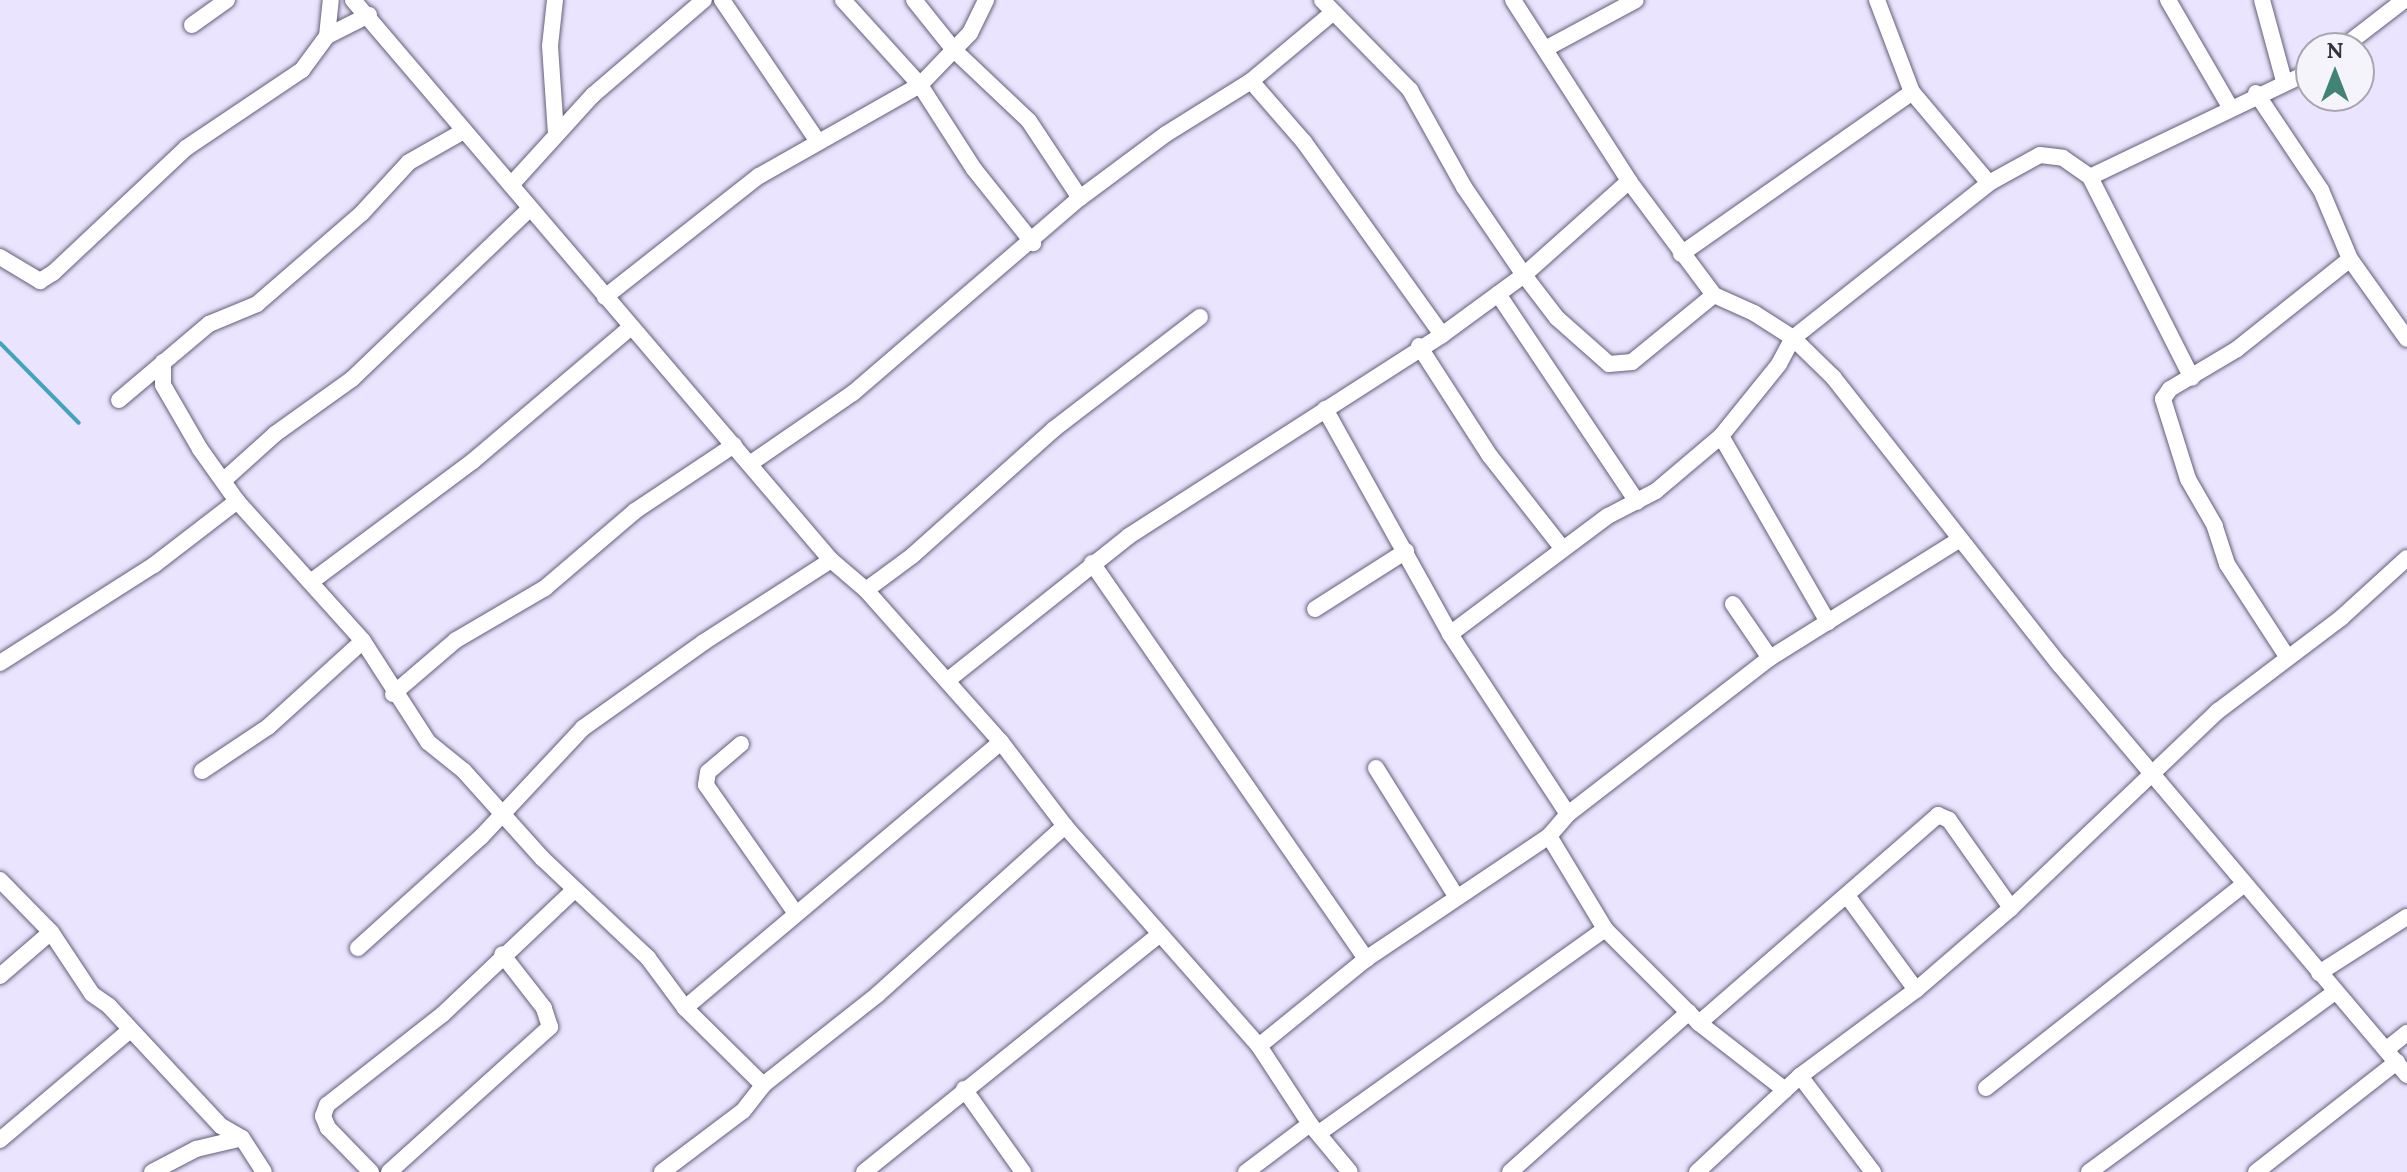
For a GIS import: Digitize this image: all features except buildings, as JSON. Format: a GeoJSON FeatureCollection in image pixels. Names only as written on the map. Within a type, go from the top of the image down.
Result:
{"type":"FeatureCollection","features":[{"type":"Feature","properties":{"kind":"street"},"geometry":{"type":"LineString","coordinates":[[192,25],[227,0]]}},
{"type":"Feature","properties":{"kind":"street"},"geometry":{"type":"LineString","coordinates":[[327,36],[331,0]]}},
{"type":"Feature","properties":{"kind":"street"},"geometry":{"type":"LineString","coordinates":[[353,0],[369,15],[462,132],[751,463],[831,560],[866,590],[1001,742],[1065,826],[1158,936],[1259,1046],[1315,1129],[1350,1172]]}},
{"type":"Feature","properties":{"kind":"street"},"geometry":{"type":"LineString","coordinates":[[555,0],[550,46],[556,135]]}},
{"type":"Feature","properties":{"kind":"street"},"geometry":{"type":"LineString","coordinates":[[511,185],[593,95],[704,0]]}},
{"type":"Feature","properties":{"kind":"street"},"geometry":{"type":"LineString","coordinates":[[722,0],[818,142]]}},
{"type":"Feature","properties":{"kind":"street"},"geometry":{"type":"LineString","coordinates":[[843,0],[920,85],[974,169],[1033,243]]}},
{"type":"Feature","properties":{"kind":"street"},"geometry":{"type":"LineString","coordinates":[[914,0],[954,50],[1029,121],[1080,198]]}},
{"type":"Feature","properties":{"kind":"street"},"geometry":{"type":"LineString","coordinates":[[605,297],[759,176],[920,85],[954,50],[986,0]]}},
{"type":"Feature","properties":{"kind":"street"},"geometry":{"type":"LineString","coordinates":[[1513,0],[1629,181],[1714,295],[1735,302],[1793,338],[1833,377],[1959,540],[2154,771],[2242,886],[2397,1062]]}},
{"type":"Feature","properties":{"kind":"street"},"geometry":{"type":"LineString","coordinates":[[1545,49],[1636,0]]}},
{"type":"Feature","properties":{"kind":"street"},"geometry":{"type":"LineString","coordinates":[[1877,0],[1912,92],[1989,183]]}},
{"type":"Feature","properties":{"kind":"street"},"geometry":{"type":"LineString","coordinates":[[2168,0],[2230,107]]}},
{"type":"Feature","properties":{"kind":"street"},"geometry":{"type":"LineString","coordinates":[[2262,0],[2284,81]]}},
{"type":"Feature","properties":{"kind":"street"},"geometry":{"type":"LineString","coordinates":[[2363,32],[2404,0]]}},
{"type":"Feature","properties":{"kind":"street"},"geometry":{"type":"LineString","coordinates":[[751,463],[853,393],[1033,243],[1080,198],[1166,134],[1251,81],[1326,7],[1410,90],[1464,187],[1524,275],[1570,331],[1619,367],[1714,295]]}},
{"type":"Feature","properties":{"kind":"street"},"geometry":{"type":"LineString","coordinates":[[0,257],[40,281],[53,273],[186,148],[302,70],[327,36],[369,15]]}},
{"type":"Feature","properties":{"kind":"street"},"geometry":{"type":"LineString","coordinates":[[2090,177],[2256,93],[2295,77]]}},
{"type":"Feature","properties":{"kind":"street"},"geometry":{"type":"LineString","coordinates":[[1251,81],[1304,142],[1442,335]]}},
{"type":"Feature","properties":{"kind":"street"},"geometry":{"type":"LineString","coordinates":[[1681,254],[1912,92]]}},
{"type":"Feature","properties":{"kind":"street"},"geometry":{"type":"LineString","coordinates":[[2256,93],[2321,190],[2350,259],[2407,339]]}},
{"type":"Feature","properties":{"kind":"street"},"geometry":{"type":"LineString","coordinates":[[119,400],[209,324],[257,304],[362,213],[409,162],[462,132]]}},
{"type":"Feature","properties":{"kind":"street"},"geometry":{"type":"LineString","coordinates":[[1450,634],[1563,549],[1637,502],[1721,436],[1779,364],[1793,338],[1989,183],[2040,155],[2063,158],[2090,177],[2192,378]]}},
{"type":"Feature","properties":{"kind":"street"},"geometry":{"type":"LineString","coordinates":[[948,680],[1092,563],[1419,346],[1442,335],[1524,275],[1629,181]]}},
{"type":"Feature","properties":{"kind":"street"},"geometry":{"type":"LineString","coordinates":[[224,480],[275,434],[352,379],[529,209]]}},
{"type":"Feature","properties":{"kind":"street"},"geometry":{"type":"LineString","coordinates":[[2286,655],[2227,564],[2163,411],[2170,389],[2237,349],[2350,259]]}},
{"type":"Feature","properties":{"kind":"street"},"geometry":{"type":"LineString","coordinates":[[1498,294],[1637,502]]}},
{"type":"Feature","properties":{"kind":"street"},"geometry":{"type":"LineString","coordinates":[[866,590],[912,556],[1054,429],[1200,317]]}},
{"type":"Feature","properties":{"kind":"street"},"geometry":{"type":"LineString","coordinates":[[312,581],[473,461],[630,328]]}},
{"type":"Feature","properties":{"kind":"street"},"geometry":{"type":"LineString","coordinates":[[1419,346],[1490,456],[1563,549]]}},
{"type":"Feature","properties":{"kind":"street"},"geometry":{"type":"LineString","coordinates":[[163,362],[163,385],[237,501],[363,641],[393,694],[428,742],[464,771],[502,816],[574,890],[648,958],[685,1008],[763,1085]]}},
{"type":"Feature","properties":{"kind":"street"},"geometry":{"type":"LineString","coordinates":[[1325,409],[1450,634],[1568,814]]}},
{"type":"Feature","properties":{"kind":"street"},"geometry":{"type":"LineString","coordinates":[[1721,436],[1828,622]]}},
{"type":"Feature","properties":{"kind":"street"},"geometry":{"type":"LineString","coordinates":[[393,694],[456,640],[545,588],[635,511],[734,445]]}},
{"type":"Feature","properties":{"kind":"street"},"geometry":{"type":"LineString","coordinates":[[0,663],[154,565],[237,501]]}},
{"type":"Feature","properties":{"kind":"street"},"geometry":{"type":"LineString","coordinates":[[1259,1046],[1366,959],[1549,836],[1568,814],[1770,658],[1959,540]]}},
{"type":"Feature","properties":{"kind":"street"},"geometry":{"type":"LineString","coordinates":[[1315,609],[1406,551]]}},
{"type":"Feature","properties":{"kind":"street"},"geometry":{"type":"LineString","coordinates":[[1697,1172],[1800,1076],[1916,990],[2011,908],[2154,771],[2286,655],[2341,618],[2407,558]]}},
{"type":"Feature","properties":{"kind":"street"},"geometry":{"type":"LineString","coordinates":[[358,948],[409,907],[502,816],[583,728],[831,560]]}},
{"type":"Feature","properties":{"kind":"street"},"geometry":{"type":"LineString","coordinates":[[1092,563],[1366,959]]}},
{"type":"Feature","properties":{"kind":"street"},"geometry":{"type":"LineString","coordinates":[[1733,604],[1770,658]]}},
{"type":"Feature","properties":{"kind":"street"},"geometry":{"type":"LineString","coordinates":[[202,771],[268,727],[363,641]]}},
{"type":"Feature","properties":{"kind":"street"},"geometry":{"type":"LineString","coordinates":[[685,1008],[795,912],[1001,742]]}},
{"type":"Feature","properties":{"kind":"street"},"geometry":{"type":"LineString","coordinates":[[741,744],[708,772],[706,785],[795,912]]}},
{"type":"Feature","properties":{"kind":"street"},"geometry":{"type":"LineString","coordinates":[[1376,768],[1456,896]]}},
{"type":"Feature","properties":{"kind":"street"},"geometry":{"type":"LineString","coordinates":[[1510,1172],[1694,1018],[1848,897],[1938,815],[1949,820],[2011,908]]}},
{"type":"Feature","properties":{"kind":"street"},"geometry":{"type":"LineString","coordinates":[[662,1172],[743,1111],[763,1085],[877,995],[1065,826]]}},
{"type":"Feature","properties":{"kind":"street"},"geometry":{"type":"LineString","coordinates":[[1549,836],[1605,929],[1694,1018],[1785,1090]]}},
{"type":"Feature","properties":{"kind":"street"},"geometry":{"type":"LineString","coordinates":[[0,880],[51,932],[92,994],[221,1126],[242,1138],[264,1172]]}},
{"type":"Feature","properties":{"kind":"street"},"geometry":{"type":"LineString","coordinates":[[1986,1088],[2242,886]]}},
{"type":"Feature","properties":{"kind":"street"},"geometry":{"type":"LineString","coordinates":[[371,1172],[328,1128],[323,1116],[327,1105],[443,1014],[502,954],[574,890]]}},
{"type":"Feature","properties":{"kind":"street"},"geometry":{"type":"LineString","coordinates":[[1848,897],[1916,990]]}},
{"type":"Feature","properties":{"kind":"street"},"geometry":{"type":"LineString","coordinates":[[2319,973],[2407,917]]}},
{"type":"Feature","properties":{"kind":"street"},"geometry":{"type":"LineString","coordinates":[[1246,1172],[1315,1129],[1605,929]]}},
{"type":"Feature","properties":{"kind":"street"},"geometry":{"type":"LineString","coordinates":[[0,976],[51,932]]}},
{"type":"Feature","properties":{"kind":"street"},"geometry":{"type":"LineString","coordinates":[[864,1172],[1158,936]]}},
{"type":"Feature","properties":{"kind":"street"},"geometry":{"type":"LineString","coordinates":[[389,1172],[550,1027],[544,1008],[502,954]]}},
{"type":"Feature","properties":{"kind":"street"},"geometry":{"type":"LineString","coordinates":[[2089,1172],[2335,992]]}},
{"type":"Feature","properties":{"kind":"street"},"geometry":{"type":"LineString","coordinates":[[0,1140],[129,1031]]}},
{"type":"Feature","properties":{"kind":"street"},"geometry":{"type":"LineString","coordinates":[[2256,1172],[2397,1062],[2407,1033]]}},
{"type":"Feature","properties":{"kind":"street"},"geometry":{"type":"LineString","coordinates":[[1800,1076],[1873,1172]]}},
{"type":"Feature","properties":{"kind":"street"},"geometry":{"type":"LineString","coordinates":[[964,1089],[1023,1172]]}},
{"type":"Feature","properties":{"kind":"street"},"geometry":{"type":"LineString","coordinates":[[152,1172],[196,1149],[242,1138]]}},
{"type":"Feature","properties":{"kind":"waterway"},"geometry":{"type":"LineString","coordinates":[[0,343],[79,423]]}}]}
